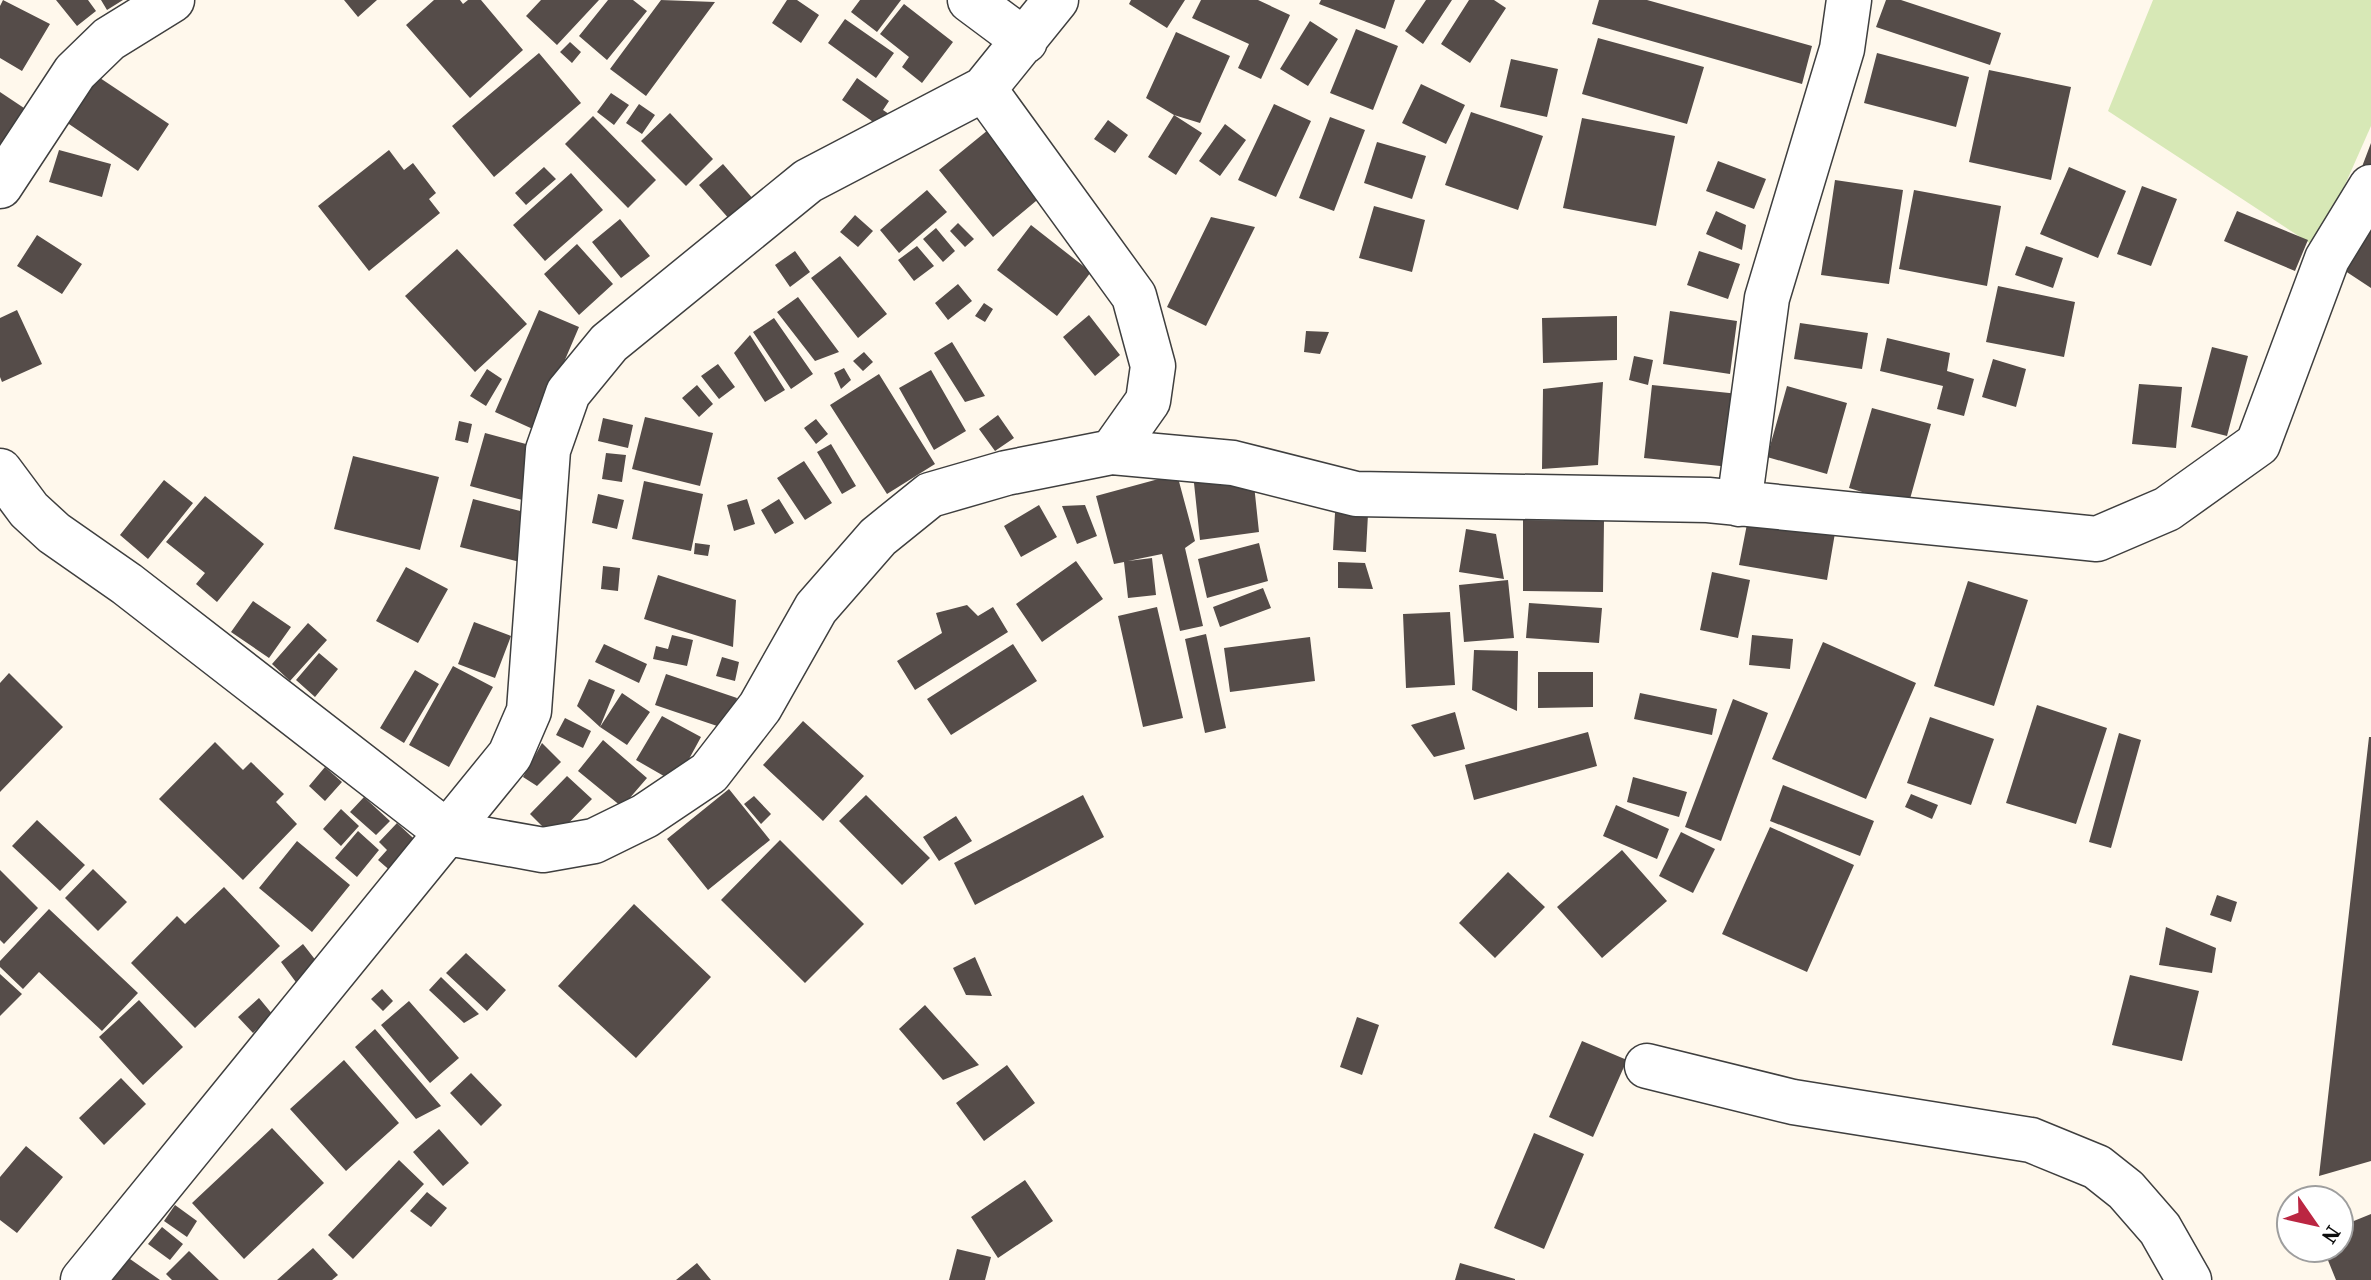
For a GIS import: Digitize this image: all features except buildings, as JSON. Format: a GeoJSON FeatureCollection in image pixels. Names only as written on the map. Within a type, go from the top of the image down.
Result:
{"type":"FeatureCollection","features":[{"type":"Feature","properties":{"kind":"street"},"geometry":{"type":"LineString","coordinates":[[0,186],[75,72],[109,39],[172,0]]}},
{"type":"Feature","properties":{"kind":"street"},"geometry":{"type":"LineString","coordinates":[[970,0],[1025,41]]}},
{"type":"Feature","properties":{"kind":"street"},"geometry":{"type":"LineString","coordinates":[[83,1280],[510,755],[529,711],[548,450],[568,393],[609,343],[808,181],[984,89],[1056,0]]}},
{"type":"Feature","properties":{"kind":"street"},"geometry":{"type":"LineString","coordinates":[[1739,504],[1767,298],[1842,49],[1849,0]]}},
{"type":"Feature","properties":{"kind":"street"},"geometry":{"type":"LineString","coordinates":[[984,89],[1134,296],[1153,366],[1148,401],[1112,452]]}},
{"type":"Feature","properties":{"kind":"street"},"geometry":{"type":"LineString","coordinates":[[0,471],[29,510],[54,533],[127,584],[448,833],[543,850],[594,841],[645,816],[709,773],[760,707],[816,608],[878,537],[930,495],[1006,473],[1112,452],[1233,463],[1356,494],[1708,500],[2097,539],[2167,509],[2258,444],[2327,259],[2371,187]]}},
{"type":"Feature","properties":{"kind":"street"},"geometry":{"type":"LineString","coordinates":[[1647,1066],[1793,1102],[2031,1140],[2097,1167],[2126,1190],[2160,1229],[2189,1280]]}},
{"type":"Feature","properties":{"kind":"green space"},"geometry":{"type":"Polygon","coordinates":[[[2153,0],[2371,0],[2371,126],[2317,248],[2108,111],[2153,0]]]}}]}
